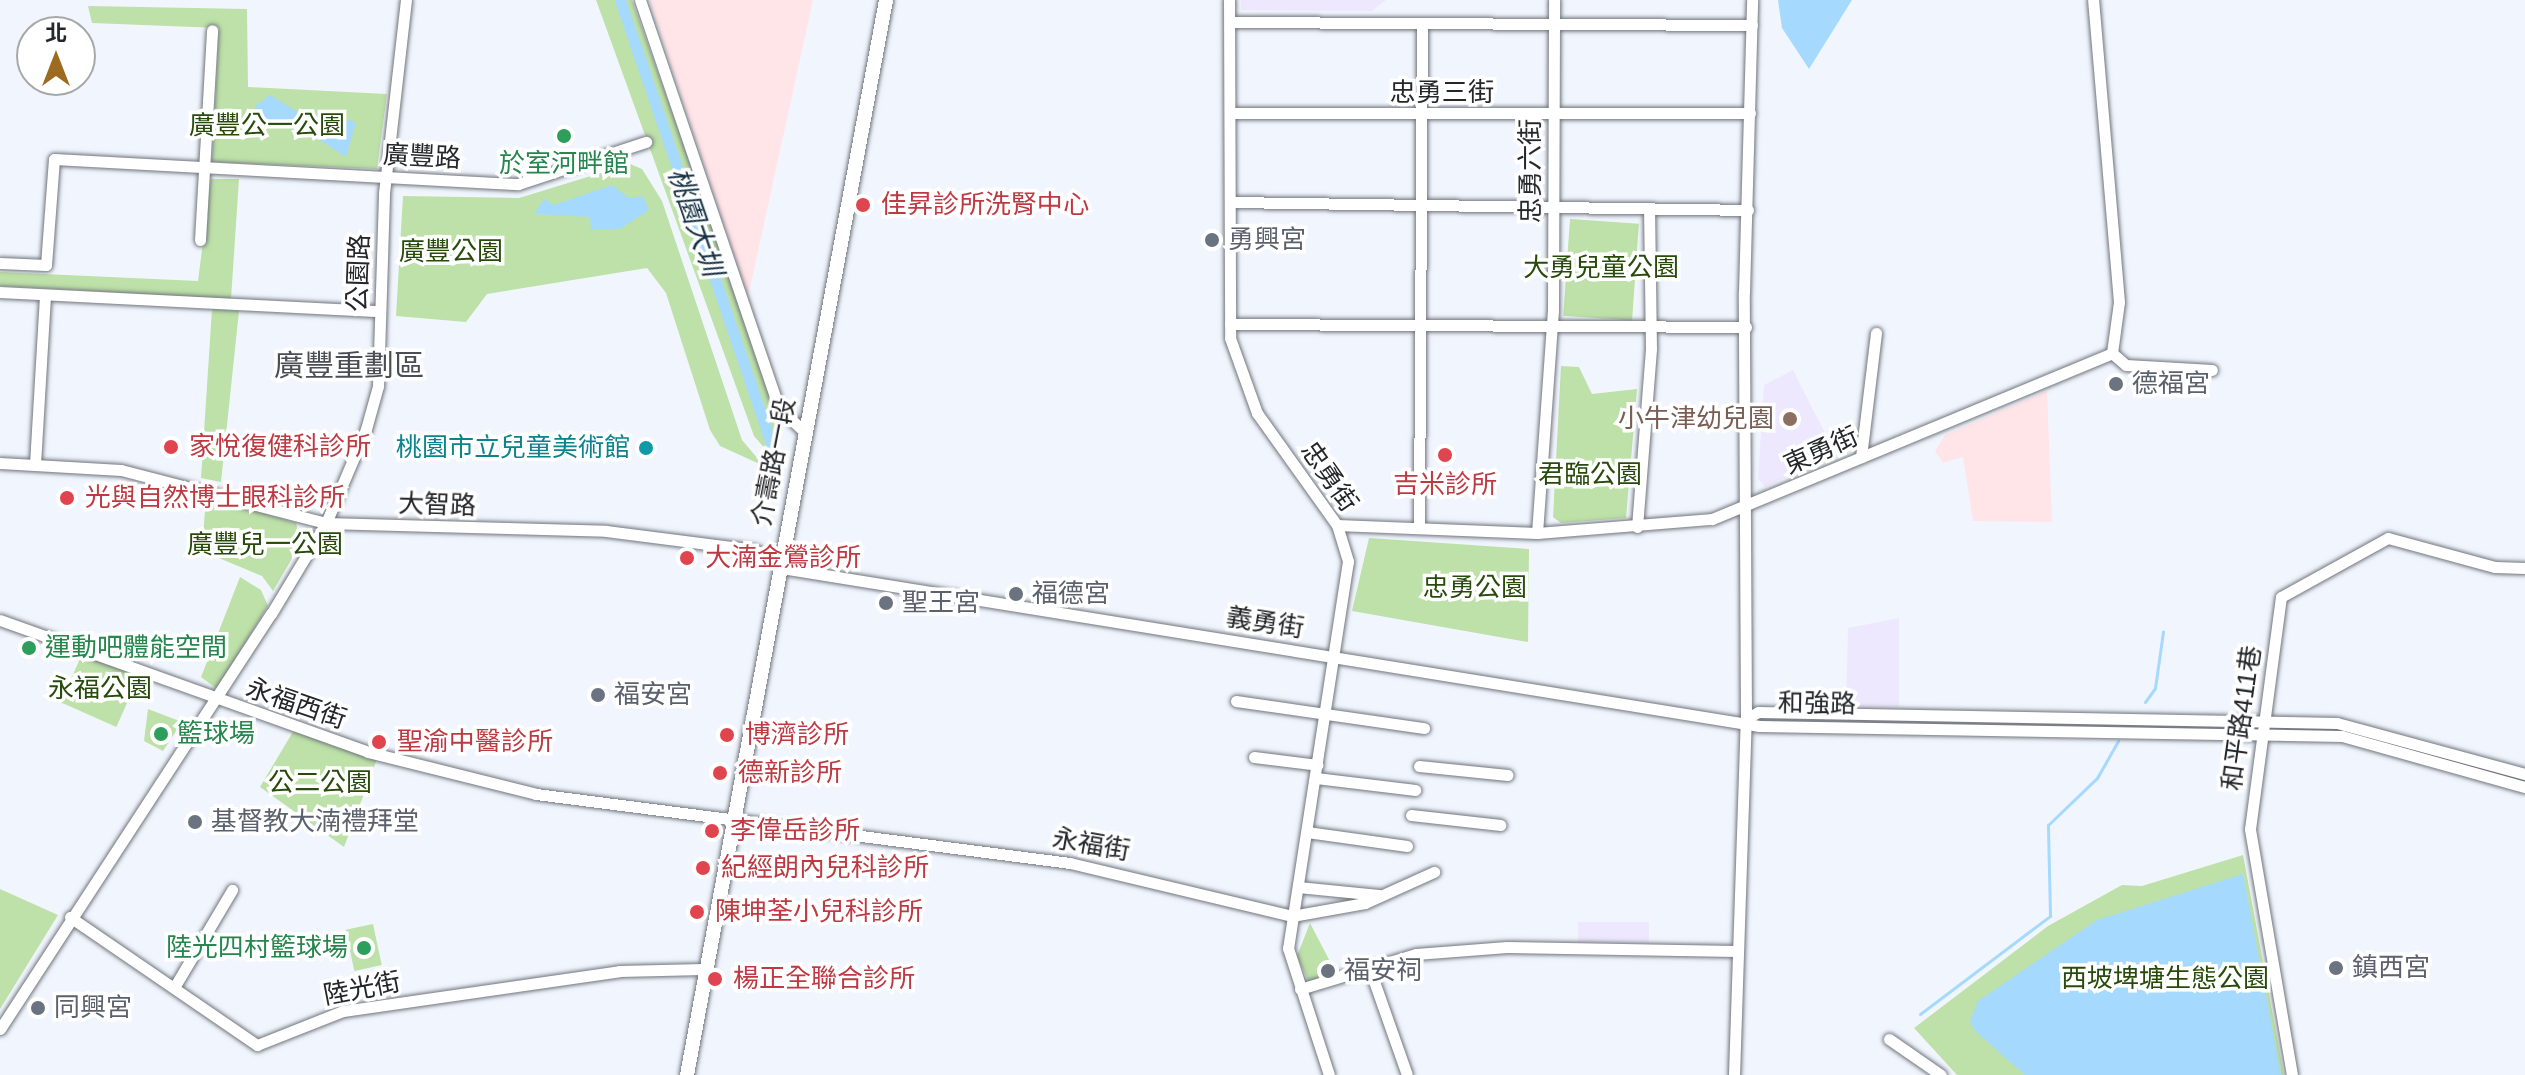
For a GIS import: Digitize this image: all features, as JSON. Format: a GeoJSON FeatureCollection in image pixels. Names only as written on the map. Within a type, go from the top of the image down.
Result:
{"type":"FeatureCollection","features":[{"type":"Feature","properties":{"kind":"main road","name":"介壽路一段"},"geometry":{"type":"LineString","coordinates":[[687,1075],[729,820],[886,0]]}},
{"type":"Feature","properties":{"kind":"street","name":"公園路"},"geometry":{"type":"LineString","coordinates":[[0,1029],[70,917],[216,699],[326,523],[376,396],[386,177],[406,0]]}},
{"type":"Feature","properties":{"kind":"street"},"geometry":{"type":"LineString","coordinates":[[640,0],[779,408],[804,431]]}},
{"type":"Feature","properties":{"kind":"street","name":"忠勇街"},"geometry":{"type":"LineString","coordinates":[[1229,0],[1230,324],[1257,413],[1337,525],[1348,561],[1288,948],[1329,1075]]}},
{"type":"Feature","properties":{"kind":"street","name":"忠勇六街"},"geometry":{"type":"LineString","coordinates":[[1537,533],[1552,328],[1554,0]]}},
{"type":"Feature","properties":{"kind":"street"},"geometry":{"type":"LineString","coordinates":[[1734,1075],[1746,719],[1743,510],[1752,0]]}},
{"type":"Feature","properties":{"kind":"street"},"geometry":{"type":"LineString","coordinates":[[2093,0],[2119,302],[2112,353],[2126,365],[2212,370]]}},
{"type":"Feature","properties":{"kind":"street"},"geometry":{"type":"LineString","coordinates":[[1230,22],[1752,25]]}},
{"type":"Feature","properties":{"kind":"street"},"geometry":{"type":"LineString","coordinates":[[1419,526],[1422,23]]}},
{"type":"Feature","properties":{"kind":"street"},"geometry":{"type":"LineString","coordinates":[[200,240],[212,30]]}},
{"type":"Feature","properties":{"kind":"street","name":"忠勇三街"},"geometry":{"type":"LineString","coordinates":[[1230,113],[1553,116],[1750,113]]}},
{"type":"Feature","properties":{"kind":"street","name":"廣豐路"},"geometry":{"type":"LineString","coordinates":[[0,263],[46,265],[54,159],[518,184],[646,142]]}},
{"type":"Feature","properties":{"kind":"street"},"geometry":{"type":"LineString","coordinates":[[1230,202],[1420,209],[1748,210]]}},
{"type":"Feature","properties":{"kind":"street"},"geometry":{"type":"LineString","coordinates":[[1637,527],[1651,328],[1649,211]]}},
{"type":"Feature","properties":{"kind":"street"},"geometry":{"type":"LineString","coordinates":[[0,292],[380,311]]}},
{"type":"Feature","properties":{"kind":"street"},"geometry":{"type":"LineString","coordinates":[[35,464],[45,295]]}},
{"type":"Feature","properties":{"kind":"street"},"geometry":{"type":"LineString","coordinates":[[1230,324],[1746,327]]}},
{"type":"Feature","properties":{"kind":"street"},"geometry":{"type":"LineString","coordinates":[[1861,457],[1876,333]]}},
{"type":"Feature","properties":{"kind":"street","name":"東勇街"},"geometry":{"type":"LineString","coordinates":[[1337,525],[1537,533],[1637,527],[1743,510],[1861,457],[2112,353]]}},
{"type":"Feature","properties":{"kind":"street","name":"大智路"},"geometry":{"type":"LineString","coordinates":[[0,463],[96,466],[326,523],[606,531],[755,550],[778,564]]}},
{"type":"Feature","properties":{"kind":"street","name":"和平路411巷"},"geometry":{"type":"LineString","coordinates":[[2292,1075],[2251,840],[2258,732],[2281,597],[2388,538],[2495,567],[2525,568]]}},
{"type":"Feature","properties":{"kind":"street","name":"義勇街"},"geometry":{"type":"LineString","coordinates":[[778,564],[1334,657],[1746,719]]}},
{"type":"Feature","properties":{"kind":"street","name":"永福西街"},"geometry":{"type":"LineString","coordinates":[[0,620],[216,699],[462,780],[729,820]]}},
{"type":"Feature","properties":{"kind":"street"},"geometry":{"type":"LineString","coordinates":[[1236,701],[1424,728]]}},
{"type":"Feature","properties":{"kind":"street","name":"和強路"},"geometry":{"type":"LineString","coordinates":[[1746,719],[1758,712],[2260,718],[2367,727],[2525,774]]}},
{"type":"Feature","properties":{"kind":"street","name":"和強路"},"geometry":{"type":"LineString","coordinates":[[1746,719],[1759,726],[2258,732],[2376,742],[2525,787]]}},
{"type":"Feature","properties":{"kind":"street"},"geometry":{"type":"LineString","coordinates":[[1254,757],[1318,765]]}},
{"type":"Feature","properties":{"kind":"street"},"geometry":{"type":"LineString","coordinates":[[1419,766],[1508,775]]}},
{"type":"Feature","properties":{"kind":"street"},"geometry":{"type":"LineString","coordinates":[[1316,778],[1415,790]]}},
{"type":"Feature","properties":{"kind":"street"},"geometry":{"type":"LineString","coordinates":[[1411,815],[1500,825]]}},
{"type":"Feature","properties":{"kind":"street","name":"永福街"},"geometry":{"type":"LineString","coordinates":[[729,820],[1070,863],[1292,916],[1379,895],[1434,872]]}},
{"type":"Feature","properties":{"kind":"street"},"geometry":{"type":"LineString","coordinates":[[1307,832],[1407,846]]}},
{"type":"Feature","properties":{"kind":"street"},"geometry":{"type":"LineString","coordinates":[[1298,887],[1379,895]]}},
{"type":"Feature","properties":{"kind":"street"},"geometry":{"type":"LineString","coordinates":[[175,986],[232,890]]}},
{"type":"Feature","properties":{"kind":"street","name":"陸光街"},"geometry":{"type":"LineString","coordinates":[[70,917],[257,1045],[343,1011],[619,971],[703,969]]}},
{"type":"Feature","properties":{"kind":"street"},"geometry":{"type":"LineString","coordinates":[[1300,989],[1416,954],[1507,947],[1736,951]]}},
{"type":"Feature","properties":{"kind":"street"},"geometry":{"type":"LineString","coordinates":[[1369,967],[1407,1075]]}},
{"type":"Feature","properties":{"kind":"street"},"geometry":{"type":"LineString","coordinates":[[1889,1039],[1941,1075]]}},
{"type":"Feature","properties":{"kind":"shaded area"},"geometry":{"type":"Polygon","coordinates":[[[649,0],[813,0],[748,297],[649,0]]]}},
{"type":"Feature","properties":{"kind":"shaded area"},"geometry":{"type":"Polygon","coordinates":[[[1241,0],[1386,0],[1372,11],[1241,10],[1241,0]]]}},
{"type":"Feature","properties":{"kind":"shaded area","name":"小牛津幼兒園"},"geometry":{"type":"Polygon","coordinates":[[[1793,370],[1835,453],[1765,487],[1758,479],[1764,385],[1793,370]]]}},
{"type":"Feature","properties":{"kind":"shaded area"},"geometry":{"type":"Polygon","coordinates":[[[2047,391],[2052,522],[1973,521],[1963,457],[1943,463],[1935,451],[1945,435],[2047,391]]]}},
{"type":"Feature","properties":{"kind":"shaded area"},"geometry":{"type":"Polygon","coordinates":[[[1899,618],[1899,707],[1846,706],[1848,628],[1899,618]]]}},
{"type":"Feature","properties":{"kind":"shaded area"},"geometry":{"type":"Polygon","coordinates":[[[1578,922],[1649,922],[1649,942],[1578,942],[1578,922]]]}},
{"type":"Feature","properties":{"kind":"green space"},"geometry":{"type":"Polygon","coordinates":[[[596,0],[632,0],[784,425],[774,459],[754,436],[596,0]]]}},
{"type":"Feature","properties":{"kind":"green space","name":"廣豐公一公園"},"geometry":{"type":"Polygon","coordinates":[[[88,6],[247,9],[248,87],[387,94],[377,169],[212,162],[219,28],[96,23],[96,16],[90,16],[88,6]]]}},
{"type":"Feature","properties":{"kind":"green space","name":"廣豐公園"},"geometry":{"type":"Polygon","coordinates":[[[630,164],[642,169],[662,201],[742,440],[764,466],[720,446],[710,430],[666,293],[647,268],[487,294],[466,322],[396,316],[403,196],[519,198],[630,164]]]}},
{"type":"Feature","properties":{"kind":"green space"},"geometry":{"type":"Polygon","coordinates":[[[211,179],[239,179],[231,299],[0,286],[0,272],[198,281],[211,179]]]}},
{"type":"Feature","properties":{"kind":"green space","name":"大勇兒童公園"},"geometry":{"type":"Polygon","coordinates":[[[1570,219],[1639,224],[1632,321],[1563,316],[1570,219]]]}},
{"type":"Feature","properties":{"kind":"green space"},"geometry":{"type":"Polygon","coordinates":[[[212,309],[239,311],[221,482],[201,478],[212,309]]]}},
{"type":"Feature","properties":{"kind":"green space","name":"君臨公園"},"geometry":{"type":"Polygon","coordinates":[[[1561,366],[1579,367],[1592,394],[1637,389],[1626,518],[1561,523],[1553,517],[1561,366]]]}},
{"type":"Feature","properties":{"kind":"green space","name":"廣豐兒一公園"},"geometry":{"type":"Polygon","coordinates":[[[206,497],[296,523],[301,543],[273,591],[262,576],[202,551],[206,497]]]}},
{"type":"Feature","properties":{"kind":"green space","name":"忠勇公園"},"geometry":{"type":"Polygon","coordinates":[[[1369,538],[1529,549],[1528,642],[1352,611],[1369,538]]]}},
{"type":"Feature","properties":{"kind":"green space"},"geometry":{"type":"Polygon","coordinates":[[[240,577],[261,590],[268,606],[217,689],[201,677],[240,577]]]}},
{"type":"Feature","properties":{"kind":"green space","name":"永福公園"},"geometry":{"type":"Polygon","coordinates":[[[83,652],[139,677],[116,727],[61,702],[83,652]]]}},
{"type":"Feature","properties":{"kind":"green space","name":"籃球場"},"geometry":{"type":"Polygon","coordinates":[[[148,709],[182,722],[163,751],[144,741],[148,709]]]}},
{"type":"Feature","properties":{"kind":"green space","name":"公二公園"},"geometry":{"type":"Polygon","coordinates":[[[294,730],[377,759],[344,847],[260,787],[294,730]]]}},
{"type":"Feature","properties":{"kind":"green space","name":"西坡埤塘生態公園"},"geometry":{"type":"Polygon","coordinates":[[[2243,855],[2284,1075],[1957,1075],[1914,1028],[2048,926],[2122,885],[2142,886],[2243,855]]]}},
{"type":"Feature","properties":{"kind":"green space"},"geometry":{"type":"Polygon","coordinates":[[[0,889],[58,915],[0,1009],[0,889]]]}},
{"type":"Feature","properties":{"kind":"green space"},"geometry":{"type":"Polygon","coordinates":[[[1310,923],[1337,975],[1310,984],[1297,956],[1310,923]]]}},
{"type":"Feature","properties":{"kind":"green space","name":"陸光四村籃球場"},"geometry":{"type":"Polygon","coordinates":[[[373,924],[382,965],[354,971],[346,930],[373,924]]]}},
{"type":"Feature","properties":{"kind":"water"},"geometry":{"type":"Polygon","coordinates":[[[1778,0],[1852,0],[1809,69],[1782,28],[1778,0]]]}},
{"type":"Feature","properties":{"kind":"water"},"geometry":{"type":"Polygon","coordinates":[[[270,95],[296,111],[356,122],[346,157],[310,134],[257,119],[255,106],[270,95]]]}},
{"type":"Feature","properties":{"kind":"water"},"geometry":{"type":"Polygon","coordinates":[[[612,185],[629,198],[643,196],[649,210],[620,229],[591,230],[590,217],[534,214],[544,199],[554,205],[612,185]]]}},
{"type":"Feature","properties":{"kind":"water","name":"西坡埤塘生態公園"},"geometry":{"type":"Polygon","coordinates":[[[2243,874],[2281,1075],[2025,1075],[1975,1031],[1970,1021],[1978,1001],[2097,920],[2243,874]]]}},
{"type":"Feature","properties":{"kind":"waterway","name":"桃園大圳"},"geometry":{"type":"LineString","coordinates":[[620,0],[771,444]]}},
{"type":"Feature","properties":{"kind":"waterway"},"geometry":{"type":"LineString","coordinates":[[2145,702],[2155,688],[2163,632]]}},
{"type":"Feature","properties":{"kind":"waterway"},"geometry":{"type":"LineString","coordinates":[[1920,1014],[2050,916],[2048,825],[2097,778],[2118,741]]}},
{"type":"Feature","properties":{"kind":"place","name":"於室河畔館"},"geometry":{"type":"Point","coordinates":[564,136]}},
{"type":"Feature","properties":{"kind":"place","name":"佳昇診所洗腎中心"},"geometry":{"type":"Point","coordinates":[863,205]}},
{"type":"Feature","properties":{"kind":"place","name":"勇興宮"},"geometry":{"type":"Point","coordinates":[1212,240]}},
{"type":"Feature","properties":{"kind":"place","name":"德福宮"},"geometry":{"type":"Point","coordinates":[2116,384]}},
{"type":"Feature","properties":{"kind":"place","name":"小牛津幼兒園"},"geometry":{"type":"Point","coordinates":[1790,419]}},
{"type":"Feature","properties":{"kind":"place","name":"家悅復健科診所"},"geometry":{"type":"Point","coordinates":[171,447]}},
{"type":"Feature","properties":{"kind":"place","name":"桃園市立兒童美術館"},"geometry":{"type":"Point","coordinates":[646,448]}},
{"type":"Feature","properties":{"kind":"place","name":"吉米診所"},"geometry":{"type":"Point","coordinates":[1445,455]}},
{"type":"Feature","properties":{"kind":"place","name":"光與自然博士眼科診所"},"geometry":{"type":"Point","coordinates":[67,498]}},
{"type":"Feature","properties":{"kind":"place","name":"大湳金鶯診所"},"geometry":{"type":"Point","coordinates":[687,558]}},
{"type":"Feature","properties":{"kind":"place","name":"福德宮"},"geometry":{"type":"Point","coordinates":[1016,594]}},
{"type":"Feature","properties":{"kind":"place","name":"聖王宮"},"geometry":{"type":"Point","coordinates":[886,603]}},
{"type":"Feature","properties":{"kind":"place","name":"運動吧體能空間"},"geometry":{"type":"Point","coordinates":[29,648]}},
{"type":"Feature","properties":{"kind":"place","name":"福安宮"},"geometry":{"type":"Point","coordinates":[598,695]}},
{"type":"Feature","properties":{"kind":"place","name":"籃球場"},"geometry":{"type":"Point","coordinates":[161,734]}},
{"type":"Feature","properties":{"kind":"place","name":"博濟診所"},"geometry":{"type":"Point","coordinates":[727,735]}},
{"type":"Feature","properties":{"kind":"place","name":"聖渝中醫診所"},"geometry":{"type":"Point","coordinates":[379,742]}},
{"type":"Feature","properties":{"kind":"place","name":"德新診所"},"geometry":{"type":"Point","coordinates":[720,773]}},
{"type":"Feature","properties":{"kind":"place","name":"基督教大湳禮拜堂"},"geometry":{"type":"Point","coordinates":[195,822]}},
{"type":"Feature","properties":{"kind":"place","name":"李偉岳診所"},"geometry":{"type":"Point","coordinates":[712,831]}},
{"type":"Feature","properties":{"kind":"place","name":"紀經朗內兒科診所"},"geometry":{"type":"Point","coordinates":[703,868]}},
{"type":"Feature","properties":{"kind":"place","name":"陳坤荃小兒科診所"},"geometry":{"type":"Point","coordinates":[697,912]}},
{"type":"Feature","properties":{"kind":"place","name":"陸光四村籃球場"},"geometry":{"type":"Point","coordinates":[364,948]}},
{"type":"Feature","properties":{"kind":"place","name":"鎮西宮"},"geometry":{"type":"Point","coordinates":[2336,968]}},
{"type":"Feature","properties":{"kind":"place","name":"福安祠"},"geometry":{"type":"Point","coordinates":[1328,971]}},
{"type":"Feature","properties":{"kind":"place","name":"楊正全聯合診所"},"geometry":{"type":"Point","coordinates":[715,979]}},
{"type":"Feature","properties":{"kind":"place","name":"同興宮"},"geometry":{"type":"Point","coordinates":[38,1008]}},
{"type":"Feature","properties":{"kind":"district","name":"廣豐重劃區"},"geometry":{"type":"Point","coordinates":[349,366]}}]}
